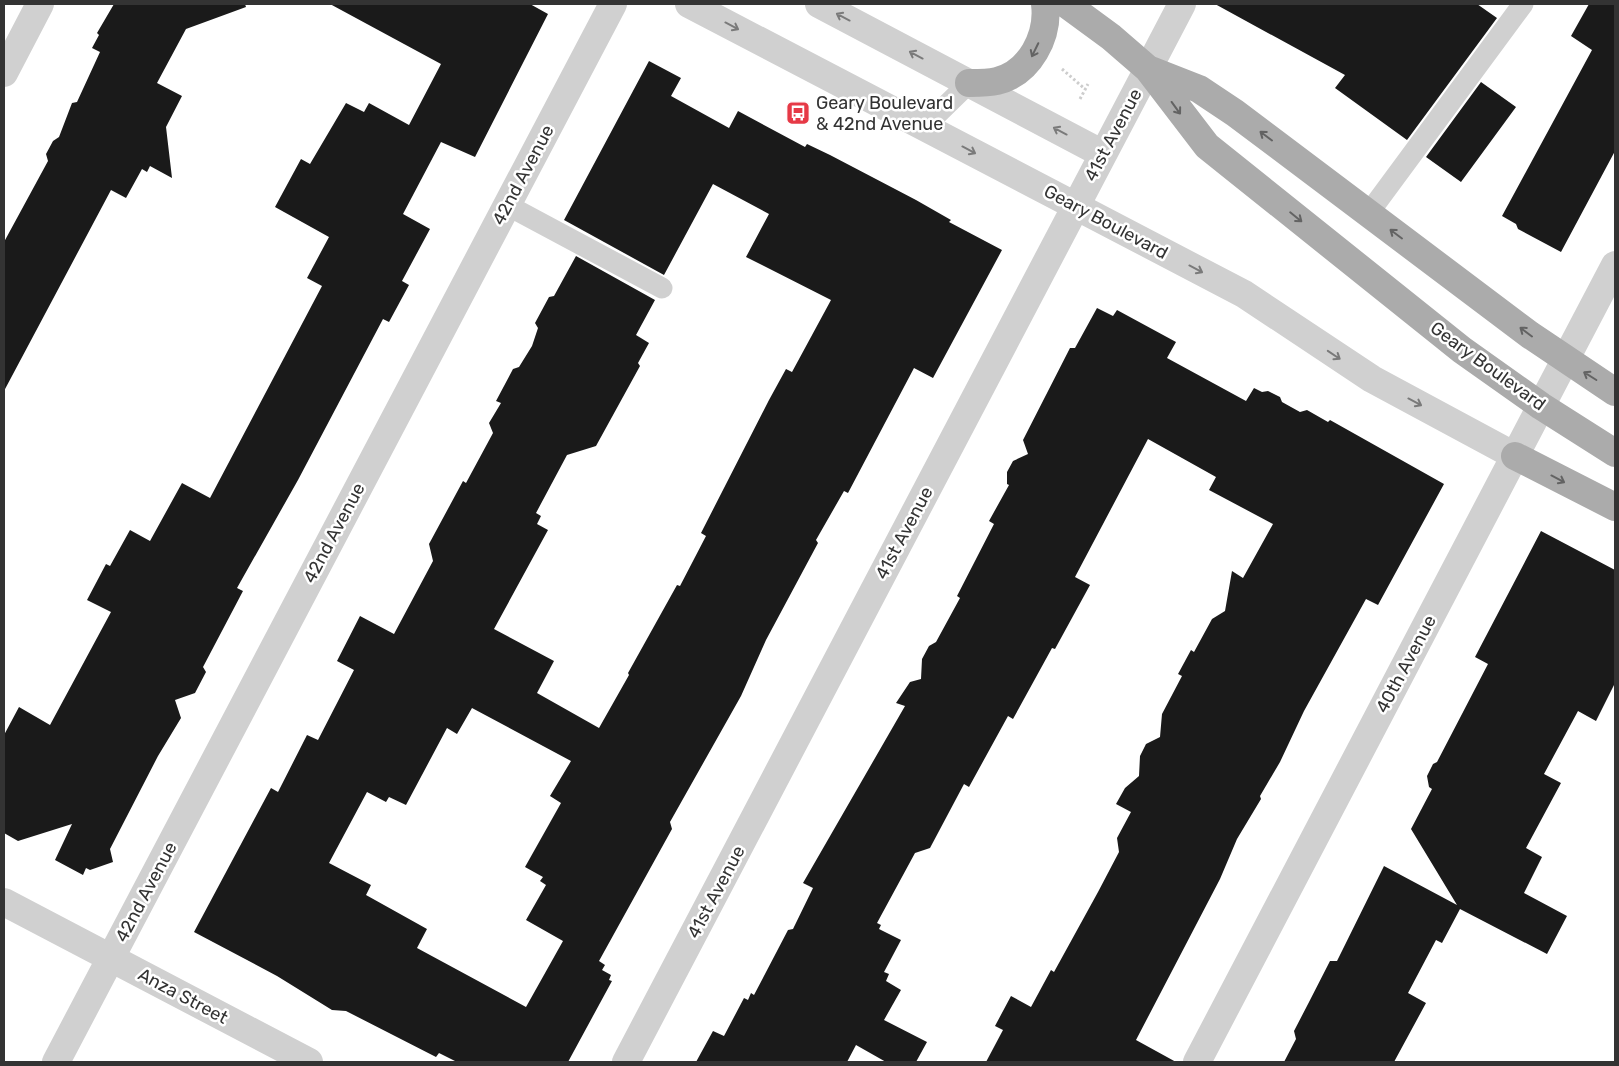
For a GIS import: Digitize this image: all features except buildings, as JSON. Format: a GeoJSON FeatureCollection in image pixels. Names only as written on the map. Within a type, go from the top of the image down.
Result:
{"type":"FeatureCollection","features":[{"type":"Feature","properties":{"kind":"main road"},"geometry":{"type":"LineString","coordinates":[[969,83],[996,82],[1013,75],[1024,66],[1036,50],[1046,22],[1046,4]]}},
{"type":"Feature","properties":{"kind":"main road","name":"Geary Boulevard"},"geometry":{"type":"LineString","coordinates":[[1066,4],[1111,37],[1148,69],[1207,146],[1462,350],[1541,406],[1615,453]]}},
{"type":"Feature","properties":{"kind":"main road","name":"Geary Boulevard"},"geometry":{"type":"LineString","coordinates":[[1148,69],[1199,88],[1565,360],[1615,392]]}},
{"type":"Feature","properties":{"kind":"main road"},"geometry":{"type":"LineString","coordinates":[[1515,456],[1615,507]]}},
{"type":"Feature","properties":{"kind":"street"},"geometry":{"type":"LineString","coordinates":[[4,73],[40,4]]}},
{"type":"Feature","properties":{"kind":"street","name":"42nd Avenue"},"geometry":{"type":"LineString","coordinates":[[56,1062],[612,4]]}},
{"type":"Feature","properties":{"kind":"street","name":"Geary Boulevard"},"geometry":{"type":"LineString","coordinates":[[689,4],[1244,294],[1372,379],[1515,456]]}},
{"type":"Feature","properties":{"kind":"street"},"geometry":{"type":"LineString","coordinates":[[819,4],[1103,154]]}},
{"type":"Feature","properties":{"kind":"street","name":"41st Avenue"},"geometry":{"type":"LineString","coordinates":[[626,1062],[1182,4]]}},
{"type":"Feature","properties":{"kind":"street","name":"40th Avenue"},"geometry":{"type":"LineString","coordinates":[[1197,1062],[1615,265]]}},
{"type":"Feature","properties":{"kind":"street","name":"Anza Street"},"geometry":{"type":"LineString","coordinates":[[4,902],[309,1062]]}},
{"type":"Feature","properties":{"kind":"lane"},"geometry":{"type":"LineString","coordinates":[[1368,214],[1523,4]]}},
{"type":"Feature","properties":{"kind":"lane"},"geometry":{"type":"LineString","coordinates":[[924,127],[969,83]]}},
{"type":"Feature","properties":{"kind":"lane"},"geometry":{"type":"LineString","coordinates":[[507,205],[662,288]]}},
{"type":"Feature","properties":{"kind":"path"},"geometry":{"type":"LineString","coordinates":[[1056,64],[1085,89]]}},
{"type":"Feature","properties":{"kind":"path"},"geometry":{"type":"LineString","coordinates":[[1080,99],[1088,84]]}},
{"type":"Feature","properties":{"kind":"place","name":"Geary Boulevard & 42nd Avenue"},"geometry":{"type":"Point","coordinates":[798,113]}}]}
